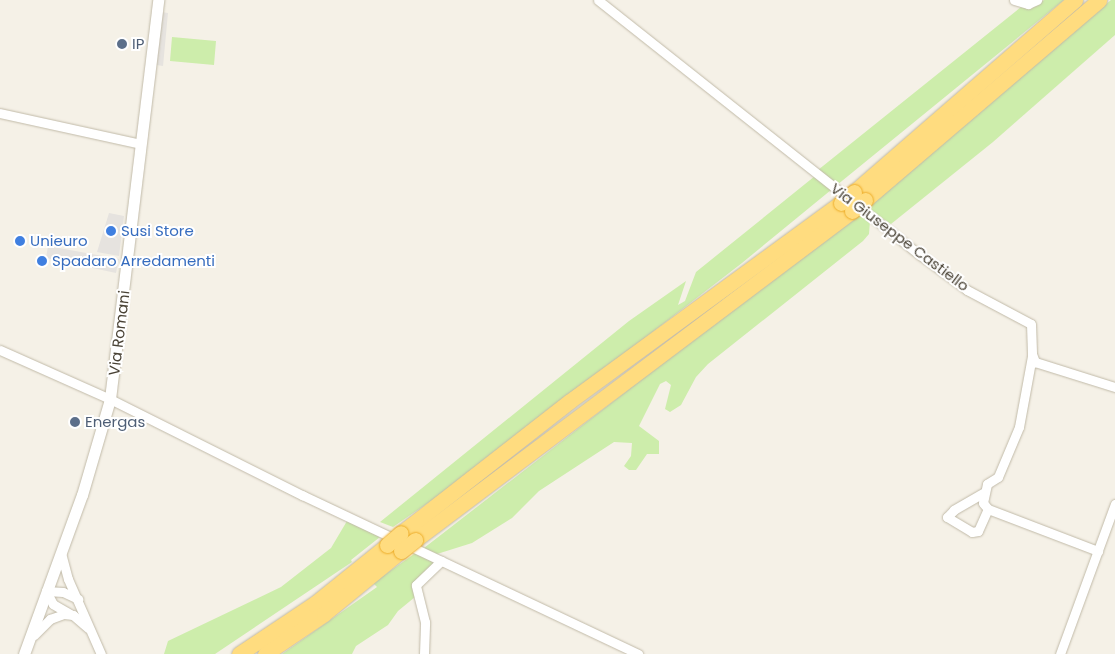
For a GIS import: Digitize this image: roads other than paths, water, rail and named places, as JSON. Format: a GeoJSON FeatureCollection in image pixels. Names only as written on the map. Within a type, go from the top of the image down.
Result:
{"type":"FeatureCollection","features":[{"type":"Feature","properties":{"kind":"highway"},"geometry":{"type":"LineString","coordinates":[[860,196],[1075,0]]}},
{"type":"Feature","properties":{"kind":"highway"},"geometry":{"type":"LineString","coordinates":[[265,654],[324,614],[408,536],[847,207],[1099,0]]}},
{"type":"Feature","properties":{"kind":"highway"},"geometry":{"type":"LineString","coordinates":[[239,654],[394,548]]}},
{"type":"Feature","properties":{"kind":"street","name":"Via Romani"},"geometry":{"type":"LineString","coordinates":[[26,649],[61,553],[110,399],[141,144],[156,0]]}},
{"type":"Feature","properties":{"kind":"street","name":"Via Giuseppe Castiello"},"geometry":{"type":"LineString","coordinates":[[598,0],[920,255],[967,290],[1031,324],[1032,354],[1019,427],[998,476],[987,484],[983,493],[954,510],[947,518],[972,532],[978,531],[988,509]]}},
{"type":"Feature","properties":{"kind":"street"},"geometry":{"type":"LineString","coordinates":[[1014,0],[1028,4],[1038,0]]}},
{"type":"Feature","properties":{"kind":"street"},"geometry":{"type":"LineString","coordinates":[[0,113],[141,144]]}},
{"type":"Feature","properties":{"kind":"street"},"geometry":{"type":"LineString","coordinates":[[0,350],[110,399],[441,561],[638,654]]}},
{"type":"Feature","properties":{"kind":"street"},"geometry":{"type":"LineString","coordinates":[[1032,354],[1036,362],[1115,386]]}},
{"type":"Feature","properties":{"kind":"street"},"geometry":{"type":"LineString","coordinates":[[983,493],[982,503],[988,509],[1098,551]]}},
{"type":"Feature","properties":{"kind":"street"},"geometry":{"type":"LineString","coordinates":[[1060,654],[1115,504]]}},
{"type":"Feature","properties":{"kind":"street"},"geometry":{"type":"LineString","coordinates":[[61,553],[101,654]]}},
{"type":"Feature","properties":{"kind":"street"},"geometry":{"type":"LineString","coordinates":[[424,654],[425,622],[416,585],[441,561]]}},
{"type":"Feature","properties":{"kind":"street"},"geometry":{"type":"LineString","coordinates":[[46,591],[63,592],[78,599]]}},
{"type":"Feature","properties":{"kind":"street"},"geometry":{"type":"LineString","coordinates":[[46,591],[53,604],[73,615],[92,632]]}},
{"type":"Feature","properties":{"kind":"street"},"geometry":{"type":"LineString","coordinates":[[26,649],[36,630],[50,619],[73,615]]}},
{"type":"Feature","properties":{"kind":"place","name":"IP"},"geometry":{"type":"Point","coordinates":[122,44]}},
{"type":"Feature","properties":{"kind":"place","name":"Susi Store"},"geometry":{"type":"Point","coordinates":[111,231]}},
{"type":"Feature","properties":{"kind":"place","name":"Unieuro"},"geometry":{"type":"Point","coordinates":[20,241]}},
{"type":"Feature","properties":{"kind":"place","name":"Spadaro Arredamenti"},"geometry":{"type":"Point","coordinates":[42,261]}},
{"type":"Feature","properties":{"kind":"place","name":"Energas"},"geometry":{"type":"Point","coordinates":[75,422]}}]}
